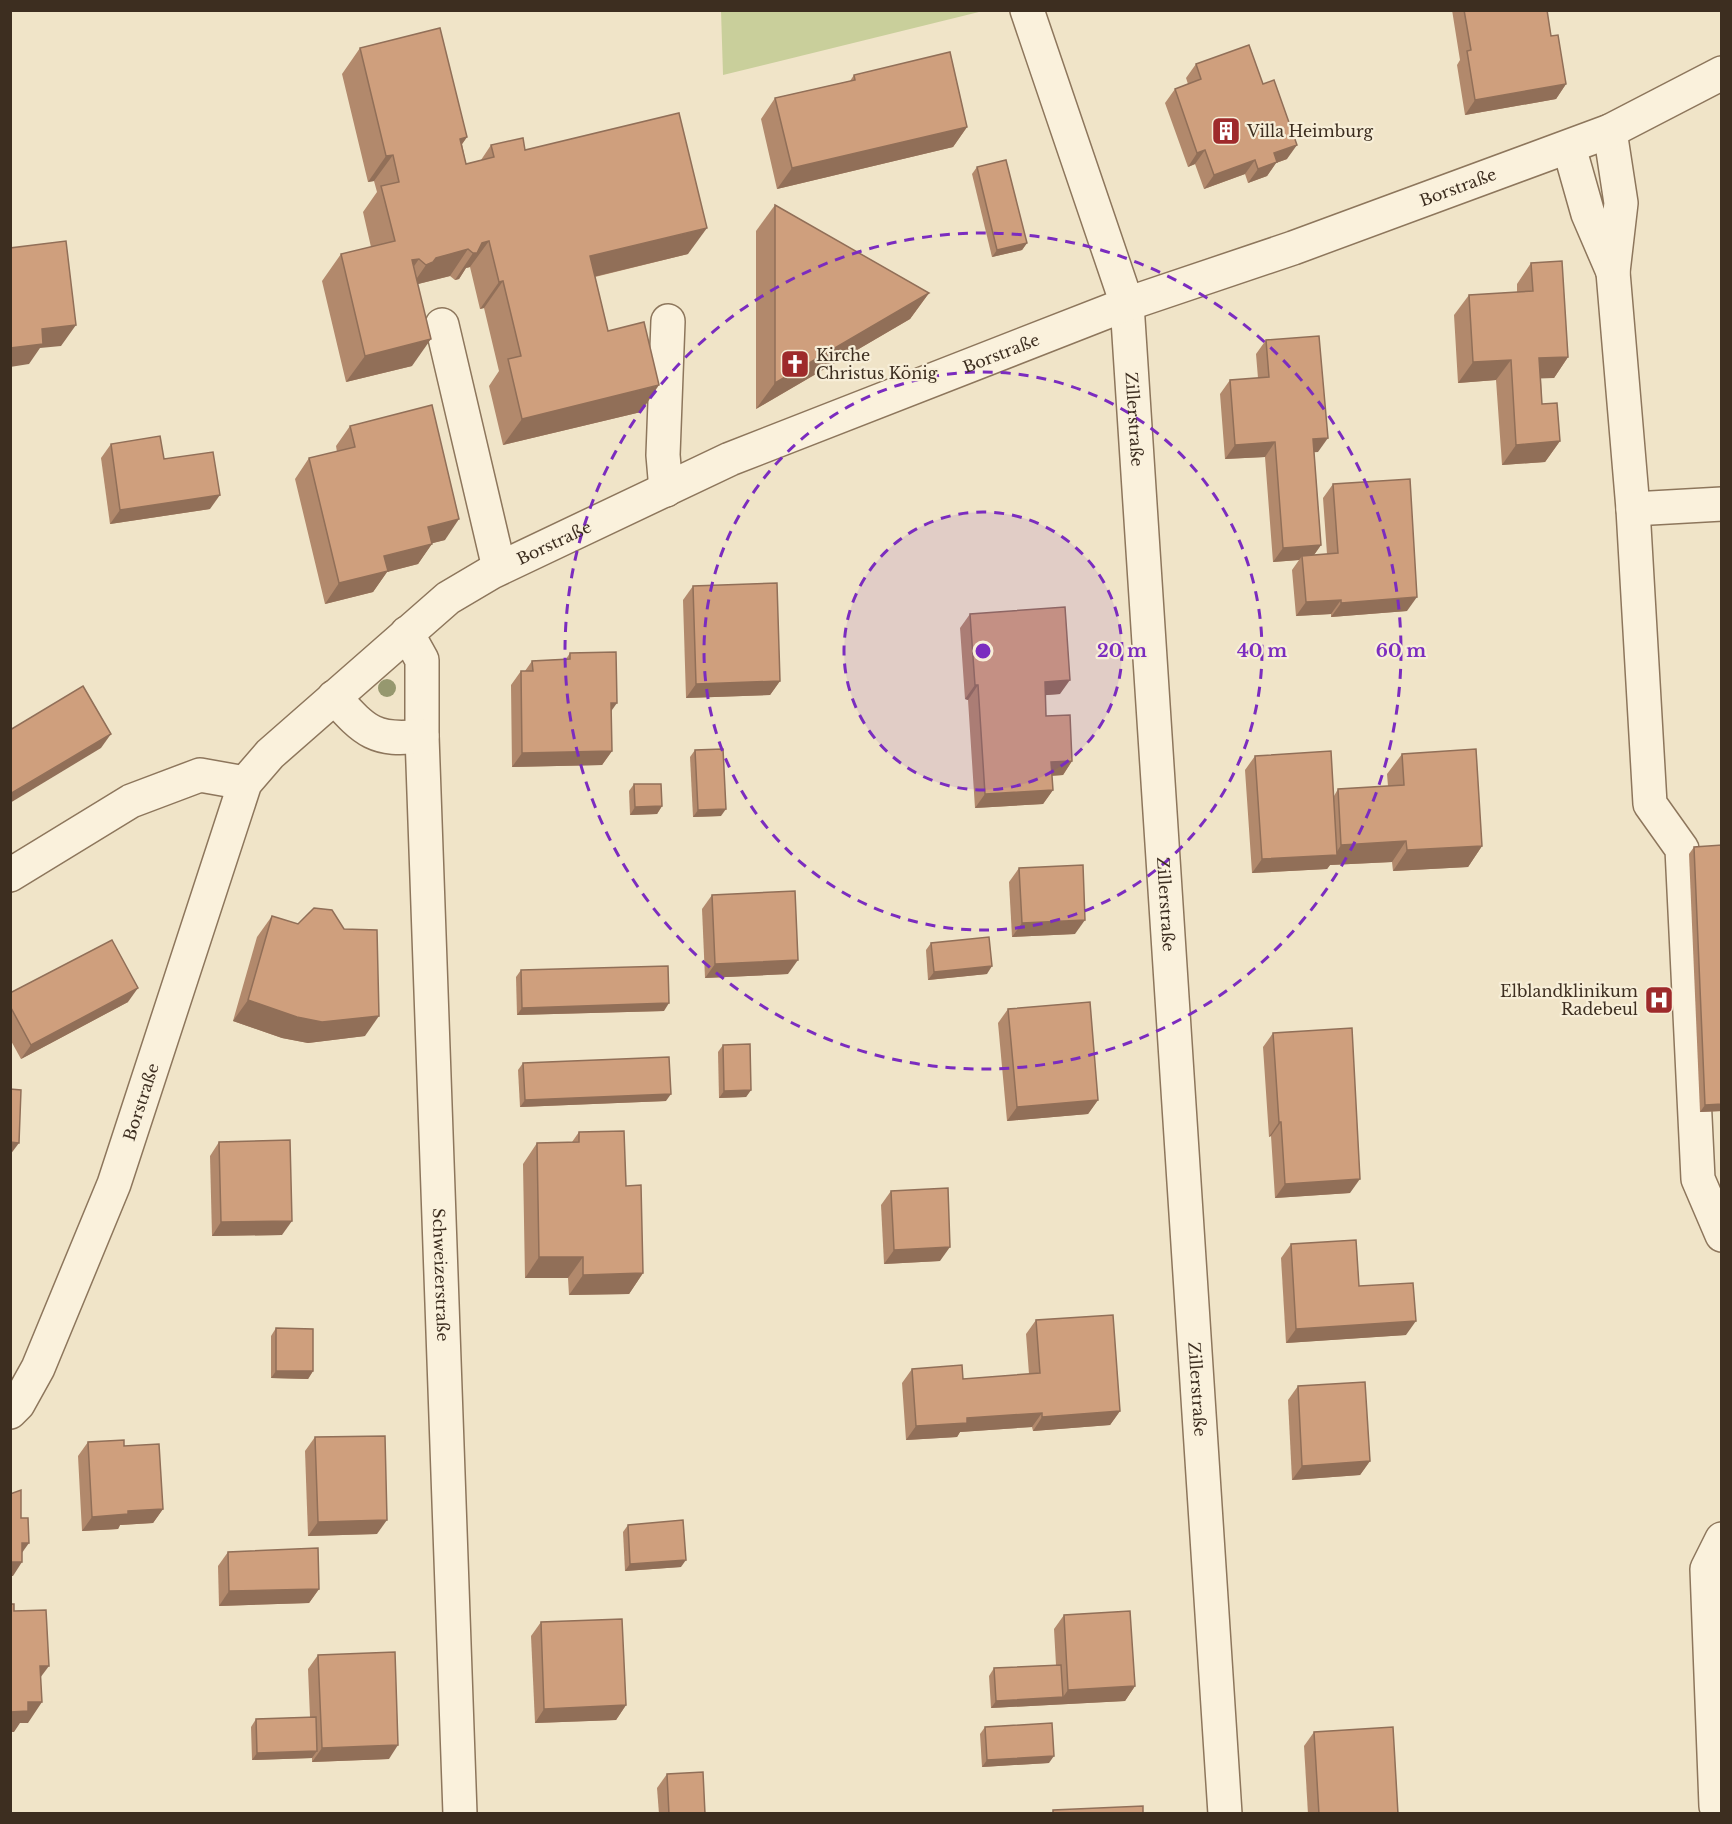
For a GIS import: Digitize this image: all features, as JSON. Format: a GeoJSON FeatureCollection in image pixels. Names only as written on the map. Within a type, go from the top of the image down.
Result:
{"type":"FeatureCollection","features":[{"type":"Feature","properties":{"kind":"street","name":"Zillerstraße"},"geometry":{"type":"LineString","coordinates":[[1027,10],[1127,304],[1225,1814]]}},
{"type":"Feature","properties":{"kind":"street","name":"Borstraße"},"geometry":{"type":"LineString","coordinates":[[10,1412],[18,1404],[38,1368],[114,1184],[244,783],[270,754],[448,598],[499,568],[730,459],[1127,304],[1293,248],[1569,147],[1610,131],[1722,73]]}},
{"type":"Feature","properties":{"kind":"street"},"geometry":{"type":"LineString","coordinates":[[1610,131],[1621,203],[1613,272],[1633,509],[1650,804],[1682,849],[1698,1179],[1722,1235]]}},
{"type":"Feature","properties":{"kind":"street"},"geometry":{"type":"LineString","coordinates":[[1569,147],[1588,214],[1613,272]]}},
{"type":"Feature","properties":{"kind":"street"},"geometry":{"type":"LineString","coordinates":[[666,490],[663,455],[668,321]]}},
{"type":"Feature","properties":{"kind":"street"},"geometry":{"type":"LineString","coordinates":[[442,325],[499,568]]}},
{"type":"Feature","properties":{"kind":"street"},"geometry":{"type":"LineString","coordinates":[[1633,509],[1722,504]]}},
{"type":"Feature","properties":{"kind":"street","name":"Schweizerstraße"},"geometry":{"type":"LineString","coordinates":[[407,633],[422,660],[422,736],[460,1814]]}},
{"type":"Feature","properties":{"kind":"street"},"geometry":{"type":"LineString","coordinates":[[334,697],[361,726],[381,737],[400,739],[422,736]]}},
{"type":"Feature","properties":{"kind":"street"},"geometry":{"type":"LineString","coordinates":[[10,875],[131,801],[200,775],[244,783]]}},
{"type":"Feature","properties":{"kind":"street"},"geometry":{"type":"LineString","coordinates":[[1722,1539],[1707,1569],[1716,1806],[1722,1806]]}},
{"type":"Feature","properties":{"kind":"green space"},"geometry":{"type":"Polygon","coordinates":[[[721,10],[983,11],[723,75],[721,10]]]}},
{"type":"Feature","properties":{"kind":"building"},"geometry":{"type":"Polygon","coordinates":[[[1464,10],[1547,10],[1551,36],[1558,35],[1566,84],[1475,100],[1467,51],[1471,50],[1464,10]]]}},
{"type":"Feature","properties":{"kind":"building"},"geometry":{"type":"Polygon","coordinates":[[[440,28],[467,137],[460,139],[466,164],[494,157],[491,145],[523,138],[525,150],[679,113],[707,228],[590,256],[608,331],[644,322],[659,385],[522,419],[508,359],[521,356],[503,281],[499,282],[489,241],[482,243],[477,253],[468,249],[436,258],[426,265],[419,259],[412,260],[431,339],[365,356],[341,254],[395,241],[381,186],[399,182],[393,155],[386,156],[360,48],[440,28]]]}},
{"type":"Feature","properties":{"kind":"building","name":"Villa Heimburg"},"geometry":{"type":"Polygon","coordinates":[[[1249,45],[1263,84],[1274,80],[1297,145],[1274,153],[1277,162],[1258,169],[1255,160],[1214,175],[1205,150],[1197,153],[1175,89],[1201,79],[1196,64],[1249,45]]]}},
{"type":"Feature","properties":{"kind":"building"},"geometry":{"type":"Polygon","coordinates":[[[950,52],[967,127],[792,168],[775,98],[855,80],[854,75],[950,52]]]}},
{"type":"Feature","properties":{"kind":"building"},"geometry":{"type":"Polygon","coordinates":[[[1006,160],[1027,243],[997,250],[977,167],[1006,160]]]}},
{"type":"Feature","properties":{"kind":"building","name":"Kirche Christus König"},"geometry":{"type":"Polygon","coordinates":[[[775,205],[929,293],[775,383],[775,205]]]}},
{"type":"Feature","properties":{"kind":"building"},"geometry":{"type":"Polygon","coordinates":[[[66,241],[76,325],[42,329],[43,344],[10,348],[10,248],[66,241]]]}},
{"type":"Feature","properties":{"kind":"building"},"geometry":{"type":"Polygon","coordinates":[[[1562,261],[1568,357],[1539,358],[1542,404],[1557,403],[1560,441],[1516,445],[1511,360],[1473,362],[1469,295],[1533,291],[1531,263],[1562,261]]]}},
{"type":"Feature","properties":{"kind":"building"},"geometry":{"type":"Polygon","coordinates":[[[1319,336],[1328,438],[1313,439],[1321,545],[1283,548],[1275,442],[1235,445],[1230,380],[1269,377],[1266,340],[1319,336]]]}},
{"type":"Feature","properties":{"kind":"building"},"geometry":{"type":"Polygon","coordinates":[[[432,405],[459,519],[428,527],[432,544],[384,556],[388,571],[339,583],[309,458],[355,447],[350,426],[432,405]]]}},
{"type":"Feature","properties":{"kind":"building"},"geometry":{"type":"Polygon","coordinates":[[[160,436],[164,459],[213,452],[220,495],[120,510],[111,444],[160,436]]]}},
{"type":"Feature","properties":{"kind":"building"},"geometry":{"type":"Polygon","coordinates":[[[1410,479],[1417,597],[1341,603],[1341,600],[1306,602],[1302,556],[1338,553],[1333,484],[1410,479]]]}},
{"type":"Feature","properties":{"kind":"building"},"geometry":{"type":"Polygon","coordinates":[[[777,583],[780,681],[696,684],[693,586],[777,583]]]}},
{"type":"Feature","properties":{"kind":"building"},"geometry":{"type":"Polygon","coordinates":[[[1065,607],[1070,680],[1045,682],[1046,716],[1070,715],[1072,761],[1051,762],[1053,790],[985,794],[978,685],[975,685],[970,614],[1065,607]]]}},
{"type":"Feature","properties":{"kind":"building"},"geometry":{"type":"Polygon","coordinates":[[[616,652],[617,703],[611,703],[612,751],[522,753],[521,671],[533,671],[532,661],[570,659],[570,653],[616,652]]]}},
{"type":"Feature","properties":{"kind":"building"},"geometry":{"type":"Polygon","coordinates":[[[83,686],[111,734],[10,794],[10,730],[83,686]]]}},
{"type":"Feature","properties":{"kind":"building"},"geometry":{"type":"Polygon","coordinates":[[[723,749],[726,809],[698,810],[695,750],[723,749]]]}},
{"type":"Feature","properties":{"kind":"building"},"geometry":{"type":"Polygon","coordinates":[[[1476,749],[1482,846],[1407,850],[1406,841],[1341,845],[1338,789],[1404,785],[1402,754],[1476,749]]]}},
{"type":"Feature","properties":{"kind":"building"},"geometry":{"type":"Polygon","coordinates":[[[1331,751],[1337,855],[1262,859],[1255,756],[1331,751]]]}},
{"type":"Feature","properties":{"kind":"building"},"geometry":{"type":"Polygon","coordinates":[[[634,784],[661,784],[662,806],[635,807],[634,784]]]}},
{"type":"Feature","properties":{"kind":"building"},"geometry":{"type":"Polygon","coordinates":[[[1722,845],[1722,1104],[1705,1105],[1694,847],[1722,845]]]}},
{"type":"Feature","properties":{"kind":"building"},"geometry":{"type":"Polygon","coordinates":[[[1083,865],[1085,920],[1022,923],[1019,868],[1083,865]]]}},
{"type":"Feature","properties":{"kind":"building"},"geometry":{"type":"Polygon","coordinates":[[[795,891],[798,960],[715,964],[712,895],[795,891]]]}},
{"type":"Feature","properties":{"kind":"building"},"geometry":{"type":"Polygon","coordinates":[[[314,908],[332,910],[344,929],[377,930],[379,1016],[322,1022],[297,1017],[248,1000],[272,916],[298,924],[314,908]]]}},
{"type":"Feature","properties":{"kind":"building"},"geometry":{"type":"Polygon","coordinates":[[[989,937],[992,966],[934,972],[931,943],[989,937]]]}},
{"type":"Feature","properties":{"kind":"building"},"geometry":{"type":"Polygon","coordinates":[[[112,940],[138,988],[31,1045],[10,1006],[10,993],[112,940]]]}},
{"type":"Feature","properties":{"kind":"building"},"geometry":{"type":"Polygon","coordinates":[[[668,966],[669,1003],[522,1008],[521,970],[668,966]]]}},
{"type":"Feature","properties":{"kind":"building"},"geometry":{"type":"Polygon","coordinates":[[[1090,1002],[1098,1100],[1017,1107],[1008,1009],[1090,1002]]]}},
{"type":"Feature","properties":{"kind":"building"},"geometry":{"type":"Polygon","coordinates":[[[1352,1028],[1360,1179],[1285,1184],[1273,1033],[1352,1028]]]}},
{"type":"Feature","properties":{"kind":"building"},"geometry":{"type":"Polygon","coordinates":[[[750,1044],[751,1090],[724,1091],[723,1045],[750,1044]]]}},
{"type":"Feature","properties":{"kind":"building"},"geometry":{"type":"Polygon","coordinates":[[[669,1057],[671,1094],[525,1100],[523,1063],[669,1057]]]}},
{"type":"Feature","properties":{"kind":"building"},"geometry":{"type":"Polygon","coordinates":[[[10,1089],[21,1090],[19,1143],[10,1142],[10,1089]]]}},
{"type":"Feature","properties":{"kind":"building"},"geometry":{"type":"Polygon","coordinates":[[[624,1131],[626,1186],[641,1185],[643,1273],[583,1275],[583,1257],[539,1257],[537,1143],[579,1142],[579,1132],[624,1131]]]}},
{"type":"Feature","properties":{"kind":"building"},"geometry":{"type":"Polygon","coordinates":[[[290,1140],[292,1221],[221,1222],[219,1142],[290,1140]]]}},
{"type":"Feature","properties":{"kind":"building"},"geometry":{"type":"Polygon","coordinates":[[[948,1188],[950,1247],[894,1250],[891,1191],[948,1188]]]}},
{"type":"Feature","properties":{"kind":"building"},"geometry":{"type":"Polygon","coordinates":[[[1356,1240],[1359,1286],[1413,1283],[1416,1321],[1296,1329],[1291,1244],[1356,1240]]]}},
{"type":"Feature","properties":{"kind":"building"},"geometry":{"type":"Polygon","coordinates":[[[1113,1315],[1120,1411],[1042,1417],[1042,1413],[967,1418],[967,1423],[916,1426],[912,1369],[962,1365],[963,1379],[1040,1373],[1036,1320],[1113,1315]]]}},
{"type":"Feature","properties":{"kind":"building"},"geometry":{"type":"Polygon","coordinates":[[[276,1328],[313,1329],[313,1371],[276,1371],[276,1328]]]}},
{"type":"Feature","properties":{"kind":"building"},"geometry":{"type":"Polygon","coordinates":[[[1365,1382],[1370,1461],[1302,1466],[1298,1386],[1365,1382]]]}},
{"type":"Feature","properties":{"kind":"building"},"geometry":{"type":"Polygon","coordinates":[[[385,1436],[387,1520],[318,1522],[315,1437],[385,1436]]]}},
{"type":"Feature","properties":{"kind":"building"},"geometry":{"type":"Polygon","coordinates":[[[124,1440],[124,1446],[159,1444],[163,1509],[128,1511],[128,1514],[92,1517],[88,1442],[124,1440]]]}},
{"type":"Feature","properties":{"kind":"building"},"geometry":{"type":"Polygon","coordinates":[[[21,1490],[21,1518],[28,1518],[29,1543],[22,1543],[22,1562],[10,1562],[10,1494],[21,1490]]]}},
{"type":"Feature","properties":{"kind":"building"},"geometry":{"type":"Polygon","coordinates":[[[683,1520],[686,1560],[630,1564],[628,1525],[683,1520]]]}},
{"type":"Feature","properties":{"kind":"building"},"geometry":{"type":"Polygon","coordinates":[[[318,1548],[319,1589],[229,1591],[228,1552],[318,1548]]]}},
{"type":"Feature","properties":{"kind":"building"},"geometry":{"type":"Polygon","coordinates":[[[10,1604],[14,1604],[14,1611],[46,1610],[49,1666],[40,1666],[42,1702],[28,1702],[28,1711],[10,1712],[10,1604]]]}},
{"type":"Feature","properties":{"kind":"building"},"geometry":{"type":"Polygon","coordinates":[[[1130,1611],[1135,1686],[1068,1690],[1064,1615],[1130,1611]]]}},
{"type":"Feature","properties":{"kind":"building"},"geometry":{"type":"Polygon","coordinates":[[[622,1619],[626,1705],[544,1709],[541,1622],[622,1619]]]}},
{"type":"Feature","properties":{"kind":"building"},"geometry":{"type":"Polygon","coordinates":[[[395,1652],[398,1745],[322,1748],[318,1655],[395,1652]]]}},
{"type":"Feature","properties":{"kind":"building"},"geometry":{"type":"Polygon","coordinates":[[[1061,1665],[1063,1697],[996,1701],[994,1668],[1061,1665]]]}},
{"type":"Feature","properties":{"kind":"building"},"geometry":{"type":"Polygon","coordinates":[[[316,1717],[317,1751],[257,1753],[256,1719],[316,1717]]]}},
{"type":"Feature","properties":{"kind":"building"},"geometry":{"type":"Polygon","coordinates":[[[1052,1723],[1054,1756],[987,1760],[985,1727],[1052,1723]]]}},
{"type":"Feature","properties":{"kind":"building"},"geometry":{"type":"Polygon","coordinates":[[[1393,1727],[1398,1814],[1319,1814],[1314,1732],[1393,1727]]]}},
{"type":"Feature","properties":{"kind":"building"},"geometry":{"type":"Polygon","coordinates":[[[703,1772],[705,1814],[669,1814],[667,1774],[703,1772]]]}},
{"type":"Feature","properties":{"kind":"building"},"geometry":{"type":"Polygon","coordinates":[[[1143,1806],[1143,1814],[1053,1814],[1053,1810],[1143,1806]]]}},
{"type":"Feature","properties":{"kind":"place","name":"Villa Heimburg"},"geometry":{"type":"Point","coordinates":[1226,131]}},
{"type":"Feature","properties":{"kind":"place","name":"Kirche Christus König"},"geometry":{"type":"Point","coordinates":[795,364]}},
{"type":"Feature","properties":{"kind":"place","name":"Elblandklinikum Radebeul"},"geometry":{"type":"Point","coordinates":[1659,1000]}}]}
